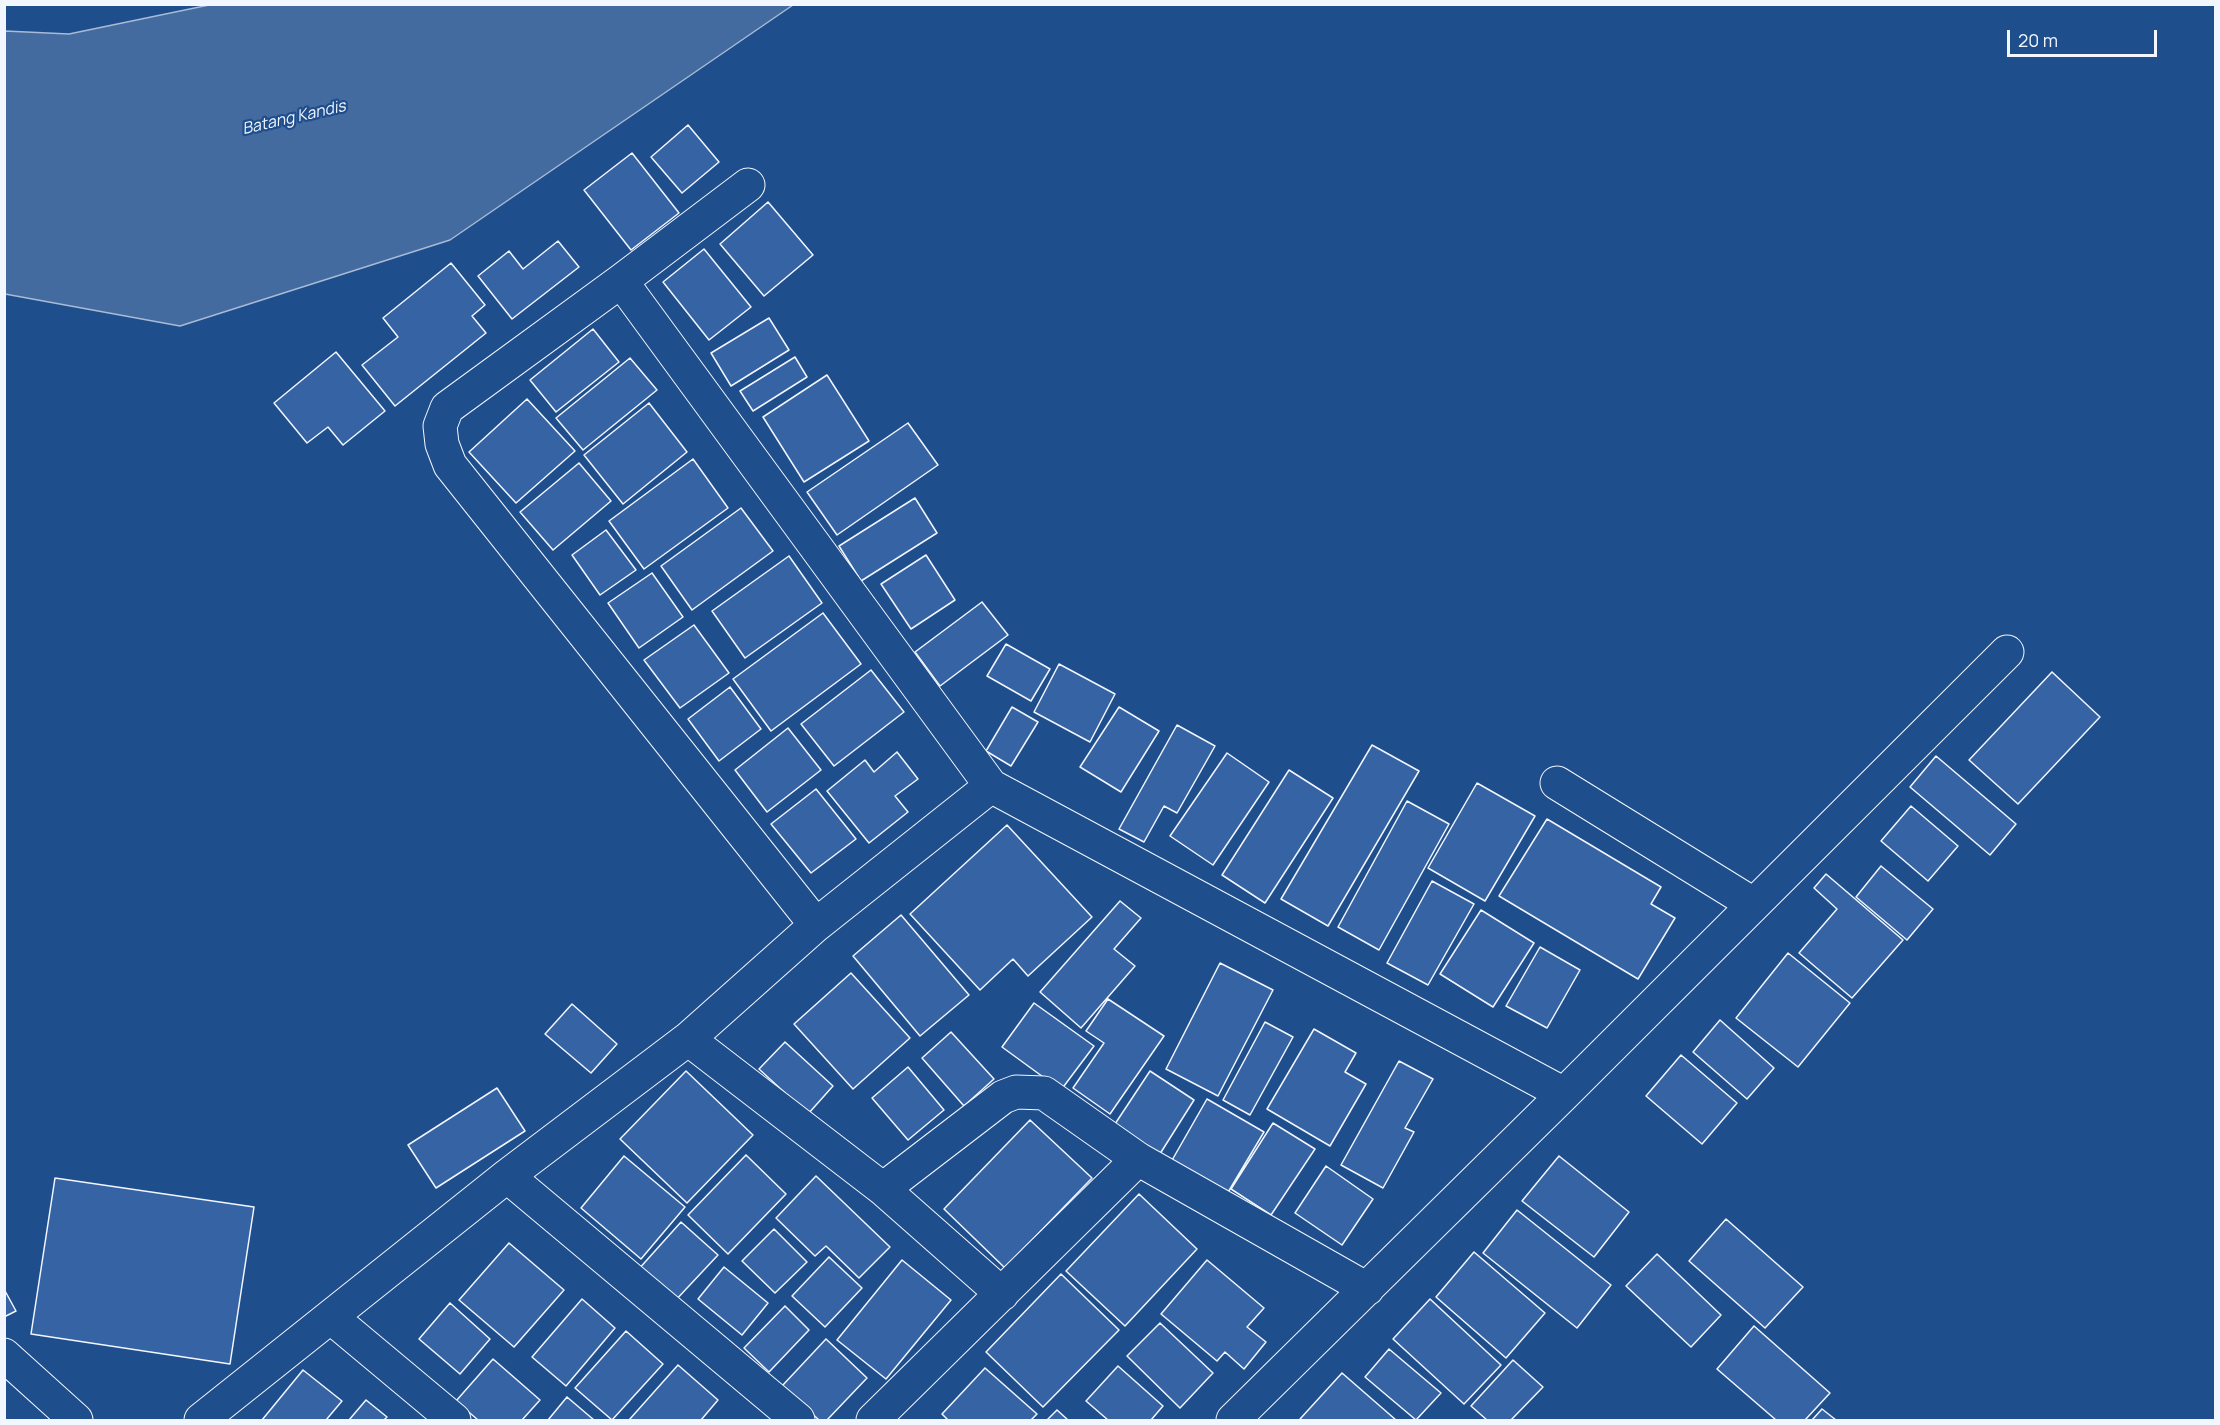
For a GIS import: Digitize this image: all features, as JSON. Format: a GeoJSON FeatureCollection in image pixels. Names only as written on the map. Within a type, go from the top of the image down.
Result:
{"type":"FeatureCollection","features":[{"type":"Feature","properties":{"kind":"street"},"geometry":{"type":"LineString","coordinates":[[748,185],[447,408],[440,426],[442,444],[450,465],[457,475],[816,925]]}},
{"type":"Feature","properties":{"kind":"street"},"geometry":{"type":"LineString","coordinates":[[621,281],[991,786],[1564,1094]]}},
{"type":"Feature","properties":{"kind":"street"},"geometry":{"type":"LineString","coordinates":[[1233,1420],[2007,652]]}},
{"type":"Feature","properties":{"kind":"street"},"geometry":{"type":"LineString","coordinates":[[1557,783],[1753,904]]}},
{"type":"Feature","properties":{"kind":"street"},"geometry":{"type":"LineString","coordinates":[[201,1420],[332,1318],[507,1176],[688,1039],[816,925],[991,786]]}},
{"type":"Feature","properties":{"kind":"street"},"geometry":{"type":"LineString","coordinates":[[688,1039],[883,1189],[1002,1294]]}},
{"type":"Feature","properties":{"kind":"street"},"geometry":{"type":"LineString","coordinates":[[883,1189],[1003,1097],[1016,1092],[1044,1093],[1138,1159],[1367,1289]]}},
{"type":"Feature","properties":{"kind":"street"},"geometry":{"type":"LineString","coordinates":[[873,1420],[1138,1159]]}},
{"type":"Feature","properties":{"kind":"street"},"geometry":{"type":"LineString","coordinates":[[507,1176],[798,1420]]}},
{"type":"Feature","properties":{"kind":"street"},"geometry":{"type":"LineString","coordinates":[[332,1318],[454,1420]]}},
{"type":"Feature","properties":{"kind":"street"},"geometry":{"type":"LineString","coordinates":[[4,1355],[76,1420]]}},
{"type":"Feature","properties":{"kind":"water","name":"Batang Kandis"},"geometry":{"type":"Polygon","coordinates":[[[209,5],[793,5],[450,240],[180,326],[5,294],[5,31],[69,34],[209,5]]]}},
{"type":"Feature","properties":{"kind":"building"},"geometry":{"type":"Polygon","coordinates":[[[688,125],[719,162],[682,193],[651,157],[688,125]]]}},
{"type":"Feature","properties":{"kind":"building"},"geometry":{"type":"Polygon","coordinates":[[[632,153],[679,213],[631,250],[584,190],[632,153]]]}},
{"type":"Feature","properties":{"kind":"building"},"geometry":{"type":"Polygon","coordinates":[[[768,202],[813,255],[764,296],[720,244],[768,202]]]}},
{"type":"Feature","properties":{"kind":"building"},"geometry":{"type":"Polygon","coordinates":[[[558,241],[579,267],[512,319],[478,276],[509,251],[523,269],[558,241]]]}},
{"type":"Feature","properties":{"kind":"building"},"geometry":{"type":"Polygon","coordinates":[[[704,249],[751,307],[709,340],[663,282],[704,249]]]}},
{"type":"Feature","properties":{"kind":"building"},"geometry":{"type":"Polygon","coordinates":[[[451,263],[485,305],[472,316],[486,333],[395,406],[362,365],[398,337],[383,318],[451,263]]]}},
{"type":"Feature","properties":{"kind":"building"},"geometry":{"type":"Polygon","coordinates":[[[769,318],[789,350],[731,386],[711,353],[769,318]]]}},
{"type":"Feature","properties":{"kind":"building"},"geometry":{"type":"Polygon","coordinates":[[[593,329],[619,362],[556,412],[530,380],[593,329]]]}},
{"type":"Feature","properties":{"kind":"building"},"geometry":{"type":"Polygon","coordinates":[[[336,352],[385,411],[343,445],[328,427],[307,443],[274,403],[336,352]]]}},
{"type":"Feature","properties":{"kind":"building"},"geometry":{"type":"Polygon","coordinates":[[[795,357],[807,377],[753,411],[740,391],[795,357]]]}},
{"type":"Feature","properties":{"kind":"building"},"geometry":{"type":"Polygon","coordinates":[[[630,358],[657,390],[583,450],[556,418],[630,358]]]}},
{"type":"Feature","properties":{"kind":"building"},"geometry":{"type":"Polygon","coordinates":[[[827,375],[869,441],[804,482],[763,417],[827,375]]]}},
{"type":"Feature","properties":{"kind":"building"},"geometry":{"type":"Polygon","coordinates":[[[527,399],[575,451],[516,503],[469,452],[527,399]]]}},
{"type":"Feature","properties":{"kind":"building"},"geometry":{"type":"Polygon","coordinates":[[[649,403],[687,452],[623,504],[584,455],[649,403]]]}},
{"type":"Feature","properties":{"kind":"building"},"geometry":{"type":"Polygon","coordinates":[[[908,423],[938,465],[837,535],[807,492],[908,423]]]}},
{"type":"Feature","properties":{"kind":"building"},"geometry":{"type":"Polygon","coordinates":[[[693,459],[728,508],[644,569],[609,521],[693,459]]]}},
{"type":"Feature","properties":{"kind":"building"},"geometry":{"type":"Polygon","coordinates":[[[579,463],[611,501],[553,550],[520,512],[579,463]]]}},
{"type":"Feature","properties":{"kind":"building"},"geometry":{"type":"Polygon","coordinates":[[[915,498],[937,533],[861,581],[839,546],[915,498]]]}},
{"type":"Feature","properties":{"kind":"building"},"geometry":{"type":"Polygon","coordinates":[[[741,508],[773,551],[692,610],[661,566],[741,508]]]}},
{"type":"Feature","properties":{"kind":"building"},"geometry":{"type":"Polygon","coordinates":[[[606,530],[636,570],[600,595],[572,555],[606,530]]]}},
{"type":"Feature","properties":{"kind":"building"},"geometry":{"type":"Polygon","coordinates":[[[926,555],[955,600],[911,629],[881,584],[926,555]]]}},
{"type":"Feature","properties":{"kind":"building"},"geometry":{"type":"Polygon","coordinates":[[[789,556],[822,603],[745,658],[712,611],[789,556]]]}},
{"type":"Feature","properties":{"kind":"building"},"geometry":{"type":"Polygon","coordinates":[[[652,573],[683,617],[639,648],[608,603],[652,573]]]}},
{"type":"Feature","properties":{"kind":"building"},"geometry":{"type":"Polygon","coordinates":[[[982,602],[1008,635],[940,686],[915,652],[982,602]]]}},
{"type":"Feature","properties":{"kind":"building"},"geometry":{"type":"Polygon","coordinates":[[[823,613],[861,664],[771,731],[733,679],[823,613]]]}},
{"type":"Feature","properties":{"kind":"building"},"geometry":{"type":"Polygon","coordinates":[[[694,625],[729,673],[680,708],[644,660],[694,625]]]}},
{"type":"Feature","properties":{"kind":"building"},"geometry":{"type":"Polygon","coordinates":[[[1006,644],[1050,669],[1031,701],[987,676],[1006,644]]]}},
{"type":"Feature","properties":{"kind":"building"},"geometry":{"type":"Polygon","coordinates":[[[1059,664],[1115,694],[1090,742],[1034,712],[1059,664]]]}},
{"type":"Feature","properties":{"kind":"building"},"geometry":{"type":"Polygon","coordinates":[[[871,670],[904,712],[834,766],[801,724],[871,670]]]}},
{"type":"Feature","properties":{"kind":"building"},"geometry":{"type":"Polygon","coordinates":[[[2052,672],[2100,717],[2018,804],[1969,760],[2052,672]]]}},
{"type":"Feature","properties":{"kind":"building"},"geometry":{"type":"Polygon","coordinates":[[[730,687],[761,729],[719,761],[688,719],[730,687]]]}},
{"type":"Feature","properties":{"kind":"building"},"geometry":{"type":"Polygon","coordinates":[[[1012,707],[1038,722],[1011,766],[986,751],[1012,707]]]}},
{"type":"Feature","properties":{"kind":"building"},"geometry":{"type":"Polygon","coordinates":[[[1119,707],[1159,731],[1121,792],[1080,767],[1119,707]]]}},
{"type":"Feature","properties":{"kind":"building"},"geometry":{"type":"Polygon","coordinates":[[[1177,725],[1215,746],[1177,813],[1164,806],[1144,842],[1119,829],[1177,725]]]}},
{"type":"Feature","properties":{"kind":"building"},"geometry":{"type":"Polygon","coordinates":[[[788,728],[821,770],[767,812],[735,770],[788,728]]]}},
{"type":"Feature","properties":{"kind":"building"},"geometry":{"type":"Polygon","coordinates":[[[1372,745],[1419,771],[1328,926],[1281,899],[1372,745]]]}},
{"type":"Feature","properties":{"kind":"building"},"geometry":{"type":"Polygon","coordinates":[[[897,752],[918,779],[895,796],[908,812],[869,843],[827,791],[865,760],[874,772],[897,752]]]}},
{"type":"Feature","properties":{"kind":"building"},"geometry":{"type":"Polygon","coordinates":[[[1227,753],[1269,782],[1213,865],[1170,836],[1227,753]]]}},
{"type":"Feature","properties":{"kind":"building"},"geometry":{"type":"Polygon","coordinates":[[[1936,756],[2016,824],[1990,855],[1910,787],[1936,756]]]}},
{"type":"Feature","properties":{"kind":"building"},"geometry":{"type":"Polygon","coordinates":[[[1289,770],[1333,798],[1265,903],[1222,875],[1289,770]]]}},
{"type":"Feature","properties":{"kind":"building"},"geometry":{"type":"Polygon","coordinates":[[[1477,783],[1535,816],[1485,901],[1428,868],[1477,783]]]}},
{"type":"Feature","properties":{"kind":"building"},"geometry":{"type":"Polygon","coordinates":[[[816,789],[856,839],[811,873],[771,824],[816,789]]]}},
{"type":"Feature","properties":{"kind":"building"},"geometry":{"type":"Polygon","coordinates":[[[1407,801],[1449,824],[1379,950],[1338,927],[1407,801]]]}},
{"type":"Feature","properties":{"kind":"building"},"geometry":{"type":"Polygon","coordinates":[[[1911,806],[1958,846],[1928,881],[1881,841],[1911,806]]]}},
{"type":"Feature","properties":{"kind":"building"},"geometry":{"type":"Polygon","coordinates":[[[1547,819],[1661,887],[1651,904],[1675,918],[1638,979],[1499,896],[1547,819]]]}},
{"type":"Feature","properties":{"kind":"building"},"geometry":{"type":"Polygon","coordinates":[[[1007,825],[1092,917],[1028,976],[1013,959],[980,990],[910,914],[1007,825]]]}},
{"type":"Feature","properties":{"kind":"building"},"geometry":{"type":"Polygon","coordinates":[[[1881,866],[1933,909],[1907,940],[1856,897],[1881,866]]]}},
{"type":"Feature","properties":{"kind":"building"},"geometry":{"type":"Polygon","coordinates":[[[1826,874],[1903,940],[1852,998],[1799,953],[1837,909],[1814,888],[1826,874]]]}},
{"type":"Feature","properties":{"kind":"building"},"geometry":{"type":"Polygon","coordinates":[[[1432,881],[1474,904],[1428,985],[1387,963],[1432,881]]]}},
{"type":"Feature","properties":{"kind":"building"},"geometry":{"type":"Polygon","coordinates":[[[1120,901],[1141,918],[1114,949],[1135,966],[1081,1028],[1040,992],[1120,901]]]}},
{"type":"Feature","properties":{"kind":"building"},"geometry":{"type":"Polygon","coordinates":[[[1481,910],[1534,943],[1493,1007],[1440,974],[1481,910]]]}},
{"type":"Feature","properties":{"kind":"building"},"geometry":{"type":"Polygon","coordinates":[[[901,915],[969,995],[920,1036],[853,956],[901,915]]]}},
{"type":"Feature","properties":{"kind":"building"},"geometry":{"type":"Polygon","coordinates":[[[1540,947],[1580,970],[1547,1028],[1506,1006],[1540,947]]]}},
{"type":"Feature","properties":{"kind":"building"},"geometry":{"type":"Polygon","coordinates":[[[1788,953],[1850,1003],[1798,1067],[1736,1018],[1788,953]]]}},
{"type":"Feature","properties":{"kind":"building"},"geometry":{"type":"Polygon","coordinates":[[[1220,963],[1273,990],[1218,1096],[1166,1069],[1220,963]]]}},
{"type":"Feature","properties":{"kind":"building"},"geometry":{"type":"Polygon","coordinates":[[[851,973],[910,1038],[853,1089],[794,1024],[851,973]]]}},
{"type":"Feature","properties":{"kind":"building"},"geometry":{"type":"Polygon","coordinates":[[[1108,999],[1164,1036],[1110,1114],[1073,1088],[1104,1043],[1086,1031],[1108,999]]]}},
{"type":"Feature","properties":{"kind":"building"},"geometry":{"type":"Polygon","coordinates":[[[1034,1003],[1094,1046],[1061,1090],[1002,1047],[1034,1003]]]}},
{"type":"Feature","properties":{"kind":"building"},"geometry":{"type":"Polygon","coordinates":[[[572,1004],[617,1044],[591,1073],[545,1034],[572,1004]]]}},
{"type":"Feature","properties":{"kind":"building"},"geometry":{"type":"Polygon","coordinates":[[[1720,1020],[1774,1068],[1747,1099],[1693,1052],[1720,1020]]]}},
{"type":"Feature","properties":{"kind":"building"},"geometry":{"type":"Polygon","coordinates":[[[1265,1022],[1293,1037],[1250,1115],[1223,1100],[1265,1022]]]}},
{"type":"Feature","properties":{"kind":"building"},"geometry":{"type":"Polygon","coordinates":[[[1314,1029],[1356,1053],[1345,1072],[1366,1084],[1330,1146],[1267,1109],[1314,1029]]]}},
{"type":"Feature","properties":{"kind":"building"},"geometry":{"type":"Polygon","coordinates":[[[951,1032],[994,1079],[964,1106],[922,1058],[951,1032]]]}},
{"type":"Feature","properties":{"kind":"building"},"geometry":{"type":"Polygon","coordinates":[[[785,1042],[833,1086],[808,1114],[759,1069],[785,1042]]]}},
{"type":"Feature","properties":{"kind":"building"},"geometry":{"type":"Polygon","coordinates":[[[1681,1055],[1737,1103],[1702,1144],[1646,1096],[1681,1055]]]}},
{"type":"Feature","properties":{"kind":"building"},"geometry":{"type":"Polygon","coordinates":[[[1399,1061],[1433,1079],[1405,1128],[1414,1132],[1383,1188],[1341,1165],[1399,1061]]]}},
{"type":"Feature","properties":{"kind":"building"},"geometry":{"type":"Polygon","coordinates":[[[908,1067],[944,1110],[908,1140],[872,1098],[908,1067]]]}},
{"type":"Feature","properties":{"kind":"building"},"geometry":{"type":"Polygon","coordinates":[[[686,1071],[753,1135],[687,1203],[620,1139],[686,1071]]]}},
{"type":"Feature","properties":{"kind":"building"},"geometry":{"type":"Polygon","coordinates":[[[1150,1071],[1194,1100],[1158,1157],[1113,1127],[1150,1071]]]}},
{"type":"Feature","properties":{"kind":"building"},"geometry":{"type":"Polygon","coordinates":[[[497,1088],[525,1131],[436,1188],[408,1145],[497,1088]]]}},
{"type":"Feature","properties":{"kind":"building"},"geometry":{"type":"Polygon","coordinates":[[[1207,1099],[1264,1132],[1227,1194],[1171,1162],[1207,1099]]]}},
{"type":"Feature","properties":{"kind":"building"},"geometry":{"type":"Polygon","coordinates":[[[1030,1120],[1092,1178],[1005,1268],[944,1209],[1030,1120]]]}},
{"type":"Feature","properties":{"kind":"building"},"geometry":{"type":"Polygon","coordinates":[[[1273,1123],[1315,1149],[1271,1215],[1231,1189],[1273,1123]]]}},
{"type":"Feature","properties":{"kind":"building"},"geometry":{"type":"Polygon","coordinates":[[[746,1155],[786,1194],[728,1254],[688,1215],[746,1155]]]}},
{"type":"Feature","properties":{"kind":"building"},"geometry":{"type":"Polygon","coordinates":[[[624,1156],[685,1207],[641,1259],[581,1208],[624,1156]]]}},
{"type":"Feature","properties":{"kind":"building"},"geometry":{"type":"Polygon","coordinates":[[[1559,1156],[1629,1212],[1594,1257],[1522,1201],[1559,1156]]]}},
{"type":"Feature","properties":{"kind":"building"},"geometry":{"type":"Polygon","coordinates":[[[1326,1166],[1373,1199],[1342,1245],[1295,1213],[1326,1166]]]}},
{"type":"Feature","properties":{"kind":"building"},"geometry":{"type":"Polygon","coordinates":[[[816,1176],[890,1247],[859,1278],[826,1246],[815,1256],[776,1218],[816,1176]]]}},
{"type":"Feature","properties":{"kind":"building"},"geometry":{"type":"Polygon","coordinates":[[[55,1178],[254,1207],[230,1364],[31,1334],[55,1178]]]}},
{"type":"Feature","properties":{"kind":"building"},"geometry":{"type":"Polygon","coordinates":[[[1139,1194],[1197,1249],[1125,1326],[1066,1271],[1139,1194]]]}},
{"type":"Feature","properties":{"kind":"building"},"geometry":{"type":"Polygon","coordinates":[[[1517,1210],[1611,1285],[1577,1328],[1483,1253],[1517,1210]]]}},
{"type":"Feature","properties":{"kind":"building"},"geometry":{"type":"Polygon","coordinates":[[[1726,1219],[1803,1287],[1765,1328],[1689,1261],[1726,1219]]]}},
{"type":"Feature","properties":{"kind":"building"},"geometry":{"type":"Polygon","coordinates":[[[681,1222],[718,1255],[673,1303],[637,1271],[681,1222]]]}},
{"type":"Feature","properties":{"kind":"building"},"geometry":{"type":"Polygon","coordinates":[[[774,1229],[807,1262],[775,1293],[742,1261],[774,1229]]]}},
{"type":"Feature","properties":{"kind":"building"},"geometry":{"type":"Polygon","coordinates":[[[509,1243],[564,1290],[514,1347],[459,1300],[509,1243]]]}},
{"type":"Feature","properties":{"kind":"building"},"geometry":{"type":"Polygon","coordinates":[[[1474,1252],[1545,1313],[1506,1358],[1436,1297],[1474,1252]]]}},
{"type":"Feature","properties":{"kind":"building"},"geometry":{"type":"Polygon","coordinates":[[[1657,1254],[1721,1315],[1691,1347],[1626,1286],[1657,1254]]]}},
{"type":"Feature","properties":{"kind":"building"},"geometry":{"type":"Polygon","coordinates":[[[829,1257],[862,1288],[825,1327],[792,1296],[829,1257]]]}},
{"type":"Feature","properties":{"kind":"building"},"geometry":{"type":"Polygon","coordinates":[[[902,1260],[951,1300],[886,1379],[837,1340],[902,1260]]]}},
{"type":"Feature","properties":{"kind":"building"},"geometry":{"type":"Polygon","coordinates":[[[1207,1260],[1264,1308],[1247,1327],[1266,1342],[1244,1369],[1225,1352],[1217,1361],[1161,1314],[1207,1260]]]}},
{"type":"Feature","properties":{"kind":"building"},"geometry":{"type":"Polygon","coordinates":[[[724,1267],[768,1303],[742,1335],[698,1299],[724,1267]]]}},
{"type":"Feature","properties":{"kind":"building"},"geometry":{"type":"Polygon","coordinates":[[[1061,1274],[1119,1330],[1043,1407],[986,1352],[1061,1274]]]}},
{"type":"Feature","properties":{"kind":"building"},"geometry":{"type":"Polygon","coordinates":[[[4,1289],[16,1311],[4,1317],[4,1289]]]}},
{"type":"Feature","properties":{"kind":"building"},"geometry":{"type":"Polygon","coordinates":[[[582,1299],[615,1328],[566,1386],[532,1357],[582,1299]]]}},
{"type":"Feature","properties":{"kind":"building"},"geometry":{"type":"Polygon","coordinates":[[[1430,1299],[1501,1365],[1464,1404],[1393,1339],[1430,1299]]]}},
{"type":"Feature","properties":{"kind":"building"},"geometry":{"type":"Polygon","coordinates":[[[450,1303],[490,1339],[460,1374],[419,1339],[450,1303]]]}},
{"type":"Feature","properties":{"kind":"building"},"geometry":{"type":"Polygon","coordinates":[[[785,1306],[809,1330],[769,1372],[744,1348],[785,1306]]]}},
{"type":"Feature","properties":{"kind":"building"},"geometry":{"type":"Polygon","coordinates":[[[1160,1323],[1213,1373],[1180,1408],[1127,1356],[1160,1323]]]}},
{"type":"Feature","properties":{"kind":"building"},"geometry":{"type":"Polygon","coordinates":[[[1754,1326],[1830,1393],[1805,1420],[1776,1420],[1717,1369],[1754,1326]]]}},
{"type":"Feature","properties":{"kind":"building"},"geometry":{"type":"Polygon","coordinates":[[[626,1331],[663,1364],[612,1420],[575,1388],[626,1331]]]}},
{"type":"Feature","properties":{"kind":"building"},"geometry":{"type":"Polygon","coordinates":[[[826,1339],[867,1378],[827,1420],[819,1420],[782,1386],[826,1339]]]}},
{"type":"Feature","properties":{"kind":"building"},"geometry":{"type":"Polygon","coordinates":[[[1389,1349],[1441,1393],[1416,1420],[1365,1377],[1389,1349]]]}},
{"type":"Feature","properties":{"kind":"building"},"geometry":{"type":"Polygon","coordinates":[[[493,1359],[540,1400],[522,1420],[478,1420],[456,1401],[493,1359]]]}},
{"type":"Feature","properties":{"kind":"building"},"geometry":{"type":"Polygon","coordinates":[[[1513,1360],[1543,1387],[1511,1420],[1487,1420],[1471,1406],[1513,1360]]]}},
{"type":"Feature","properties":{"kind":"building"},"geometry":{"type":"Polygon","coordinates":[[[678,1365],[718,1400],[701,1420],[629,1420],[678,1365]]]}},
{"type":"Feature","properties":{"kind":"building"},"geometry":{"type":"Polygon","coordinates":[[[1118,1366],[1163,1406],[1151,1420],[1108,1420],[1086,1401],[1118,1366]]]}},
{"type":"Feature","properties":{"kind":"building"},"geometry":{"type":"Polygon","coordinates":[[[985,1368],[1037,1414],[1031,1420],[948,1420],[942,1414],[985,1368]]]}},
{"type":"Feature","properties":{"kind":"building"},"geometry":{"type":"Polygon","coordinates":[[[303,1370],[342,1401],[326,1420],[262,1420],[303,1370]]]}},
{"type":"Feature","properties":{"kind":"building"},"geometry":{"type":"Polygon","coordinates":[[[1342,1373],[1396,1420],[1300,1419],[1342,1373]]]}},
{"type":"Feature","properties":{"kind":"building"},"geometry":{"type":"Polygon","coordinates":[[[567,1397],[594,1420],[548,1420],[567,1397]]]}},
{"type":"Feature","properties":{"kind":"building"},"geometry":{"type":"Polygon","coordinates":[[[366,1400],[387,1417],[384,1420],[349,1420],[366,1400]]]}},
{"type":"Feature","properties":{"kind":"building"},"geometry":{"type":"Polygon","coordinates":[[[1822,1409],[1836,1420],[1812,1420],[1822,1409]]]}},
{"type":"Feature","properties":{"kind":"building"},"geometry":{"type":"Polygon","coordinates":[[[1057,1410],[1068,1420],[1047,1420],[1057,1410]]]}}]}
